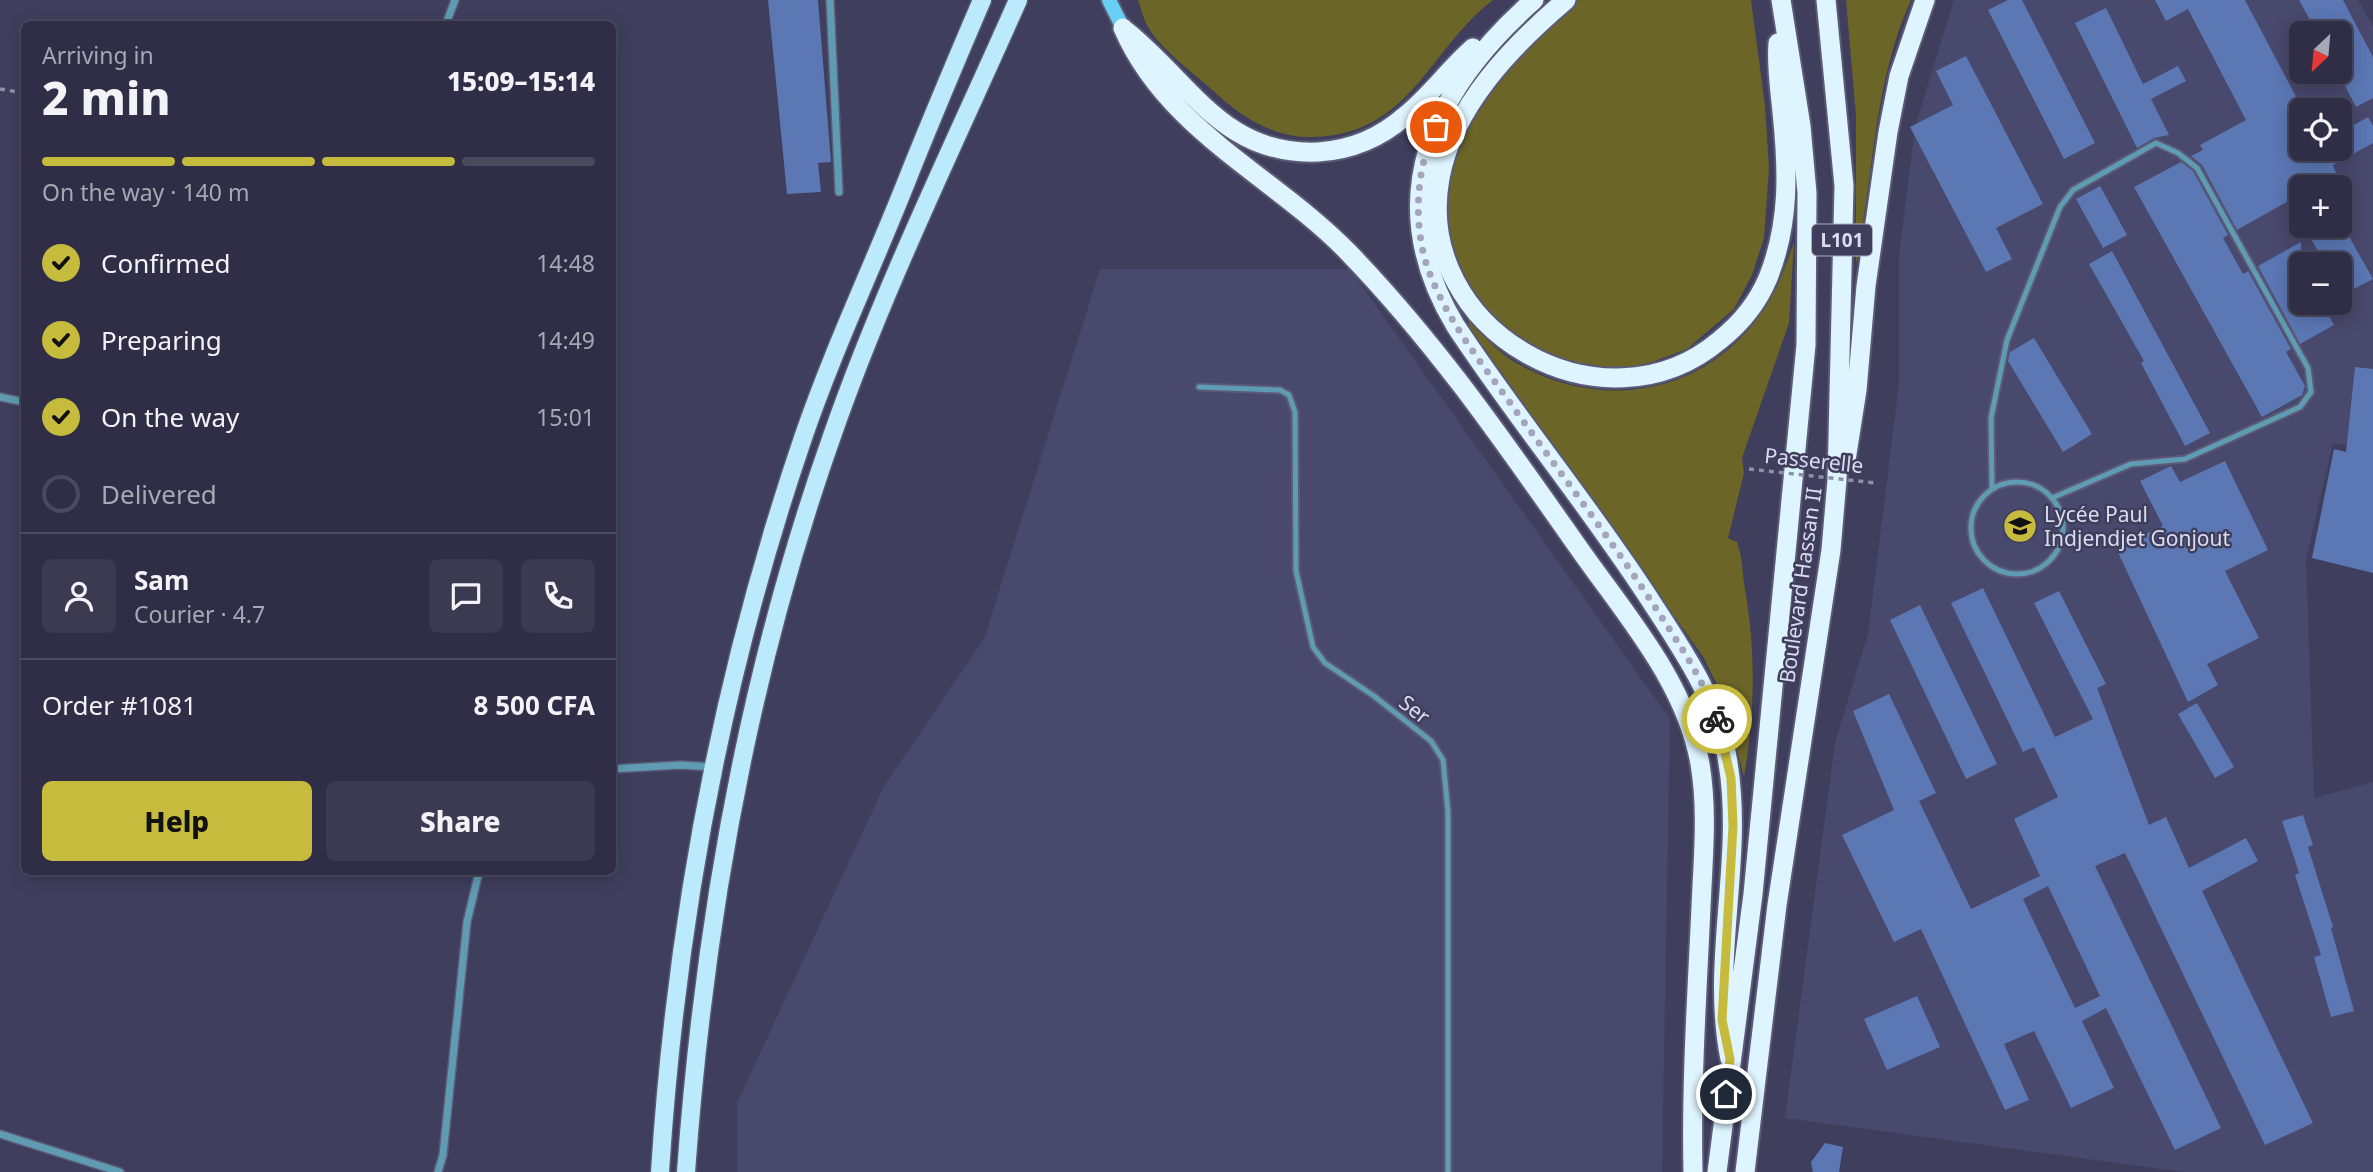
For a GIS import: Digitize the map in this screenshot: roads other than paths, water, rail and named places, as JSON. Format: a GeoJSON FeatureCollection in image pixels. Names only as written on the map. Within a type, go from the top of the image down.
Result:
{"type":"FeatureCollection","features":[{"type":"Feature","properties":{"kind":"highway"},"geometry":{"type":"LineString","coordinates":[[1123,28],[1163,63],[1195,100],[1231,130],[1275,149],[1301,152],[1355,146],[1387,129],[1405,117],[1461,59],[1534,0]]}},
{"type":"Feature","properties":{"kind":"highway"},"geometry":{"type":"LineString","coordinates":[[1566,0],[1515,47],[1467,111],[1451,144],[1440,177],[1439,235],[1456,286],[1502,339],[1558,368],[1613,378],[1654,374],[1703,354],[1740,322],[1767,282],[1783,231],[1787,198],[1778,48],[1781,4]]}},
{"type":"Feature","properties":{"kind":"highway","name":"Boulevard Hassan II"},"geometry":{"type":"LineString","coordinates":[[1745,1172],[1777,905],[1832,550],[1837,481],[1844,186],[1826,0]]}},
{"type":"Feature","properties":{"kind":"highway"},"geometry":{"type":"LineString","coordinates":[[1837,481],[1848,457],[1852,432],[1866,286],[1891,113],[1904,60],[1925,0]]}},
{"type":"Feature","properties":{"kind":"highway","name":"Boulevard Hassan II"},"geometry":{"type":"LineString","coordinates":[[1717,1172],[1753,894],[1806,345],[1807,193],[1801,126],[1781,4]]}},
{"type":"Feature","properties":{"kind":"highway"},"geometry":{"type":"LineString","coordinates":[[1507,24],[1471,65],[1429,140],[1419,207],[1422,246],[1433,282],[1455,325],[1640,584],[1683,650],[1716,716],[1728,759],[1732,800],[1722,1020],[1730,1059]]}},
{"type":"Feature","properties":{"kind":"highway"},"geometry":{"type":"LineString","coordinates":[[1123,28],[1134,54],[1180,110],[1234,160],[1346,249],[1422,332],[1458,376],[1648,648],[1685,712],[1696,739],[1705,802],[1692,1068],[1693,1172]]}},
{"type":"Feature","properties":{"kind":"main road"},"geometry":{"type":"LineString","coordinates":[[660,1172],[679,959],[715,767],[758,585],[807,427],[867,270],[982,0]]}},
{"type":"Feature","properties":{"kind":"main road"},"geometry":{"type":"LineString","coordinates":[[686,1172],[697,1029],[713,922],[753,713],[798,540],[869,338],[1018,0]]}},
{"type":"Feature","properties":{"kind":"main road"},"geometry":{"type":"LineString","coordinates":[[1109,0],[1123,28]]}},
{"type":"Feature","properties":{"kind":"street"},"geometry":{"type":"LineString","coordinates":[[447,21],[455,0]]}},
{"type":"Feature","properties":{"kind":"street"},"geometry":{"type":"LineString","coordinates":[[830,0],[839,192]]}},
{"type":"Feature","properties":{"kind":"street"},"geometry":{"type":"LineString","coordinates":[[0,397],[21,401]]}},
{"type":"Feature","properties":{"kind":"street"},"geometry":{"type":"LineString","coordinates":[[616,769],[680,765],[715,767]]}},
{"type":"Feature","properties":{"kind":"street"},"geometry":{"type":"LineString","coordinates":[[438,1172],[443,1155],[467,922],[478,875]]}},
{"type":"Feature","properties":{"kind":"street"},"geometry":{"type":"LineString","coordinates":[[0,1134],[120,1172]]}},
{"type":"Feature","properties":{"kind":"lane"},"geometry":{"type":"LineString","coordinates":[[1992,489],[1991,418],[2007,340],[2060,207],[2073,190],[2156,143],[2178,153],[2197,168],[2308,368],[2311,392],[2300,407],[2185,459],[2131,464],[2052,498]]}},
{"type":"Feature","properties":{"kind":"lane","name":"Ser"},"geometry":{"type":"LineString","coordinates":[[1199,387],[1280,390],[1289,394],[1295,412],[1296,571],[1313,647],[1325,663],[1374,696],[1431,741],[1444,760],[1448,812],[1448,1172]]}},
{"type":"Feature","properties":{"kind":"lane"},"geometry":{"type":"LineString","coordinates":[[2004,484],[2030,484],[2052,498],[2063,522],[2059,547],[2052,558],[2030,572],[2004,572],[1982,558],[1971,534],[1975,509],[1992,489],[2004,484]]}},
{"type":"Feature","properties":{"kind":"place","name":"Lycée Paul Indjendjet Gonjout"},"geometry":{"type":"Point","coordinates":[2020,526]}}]}
